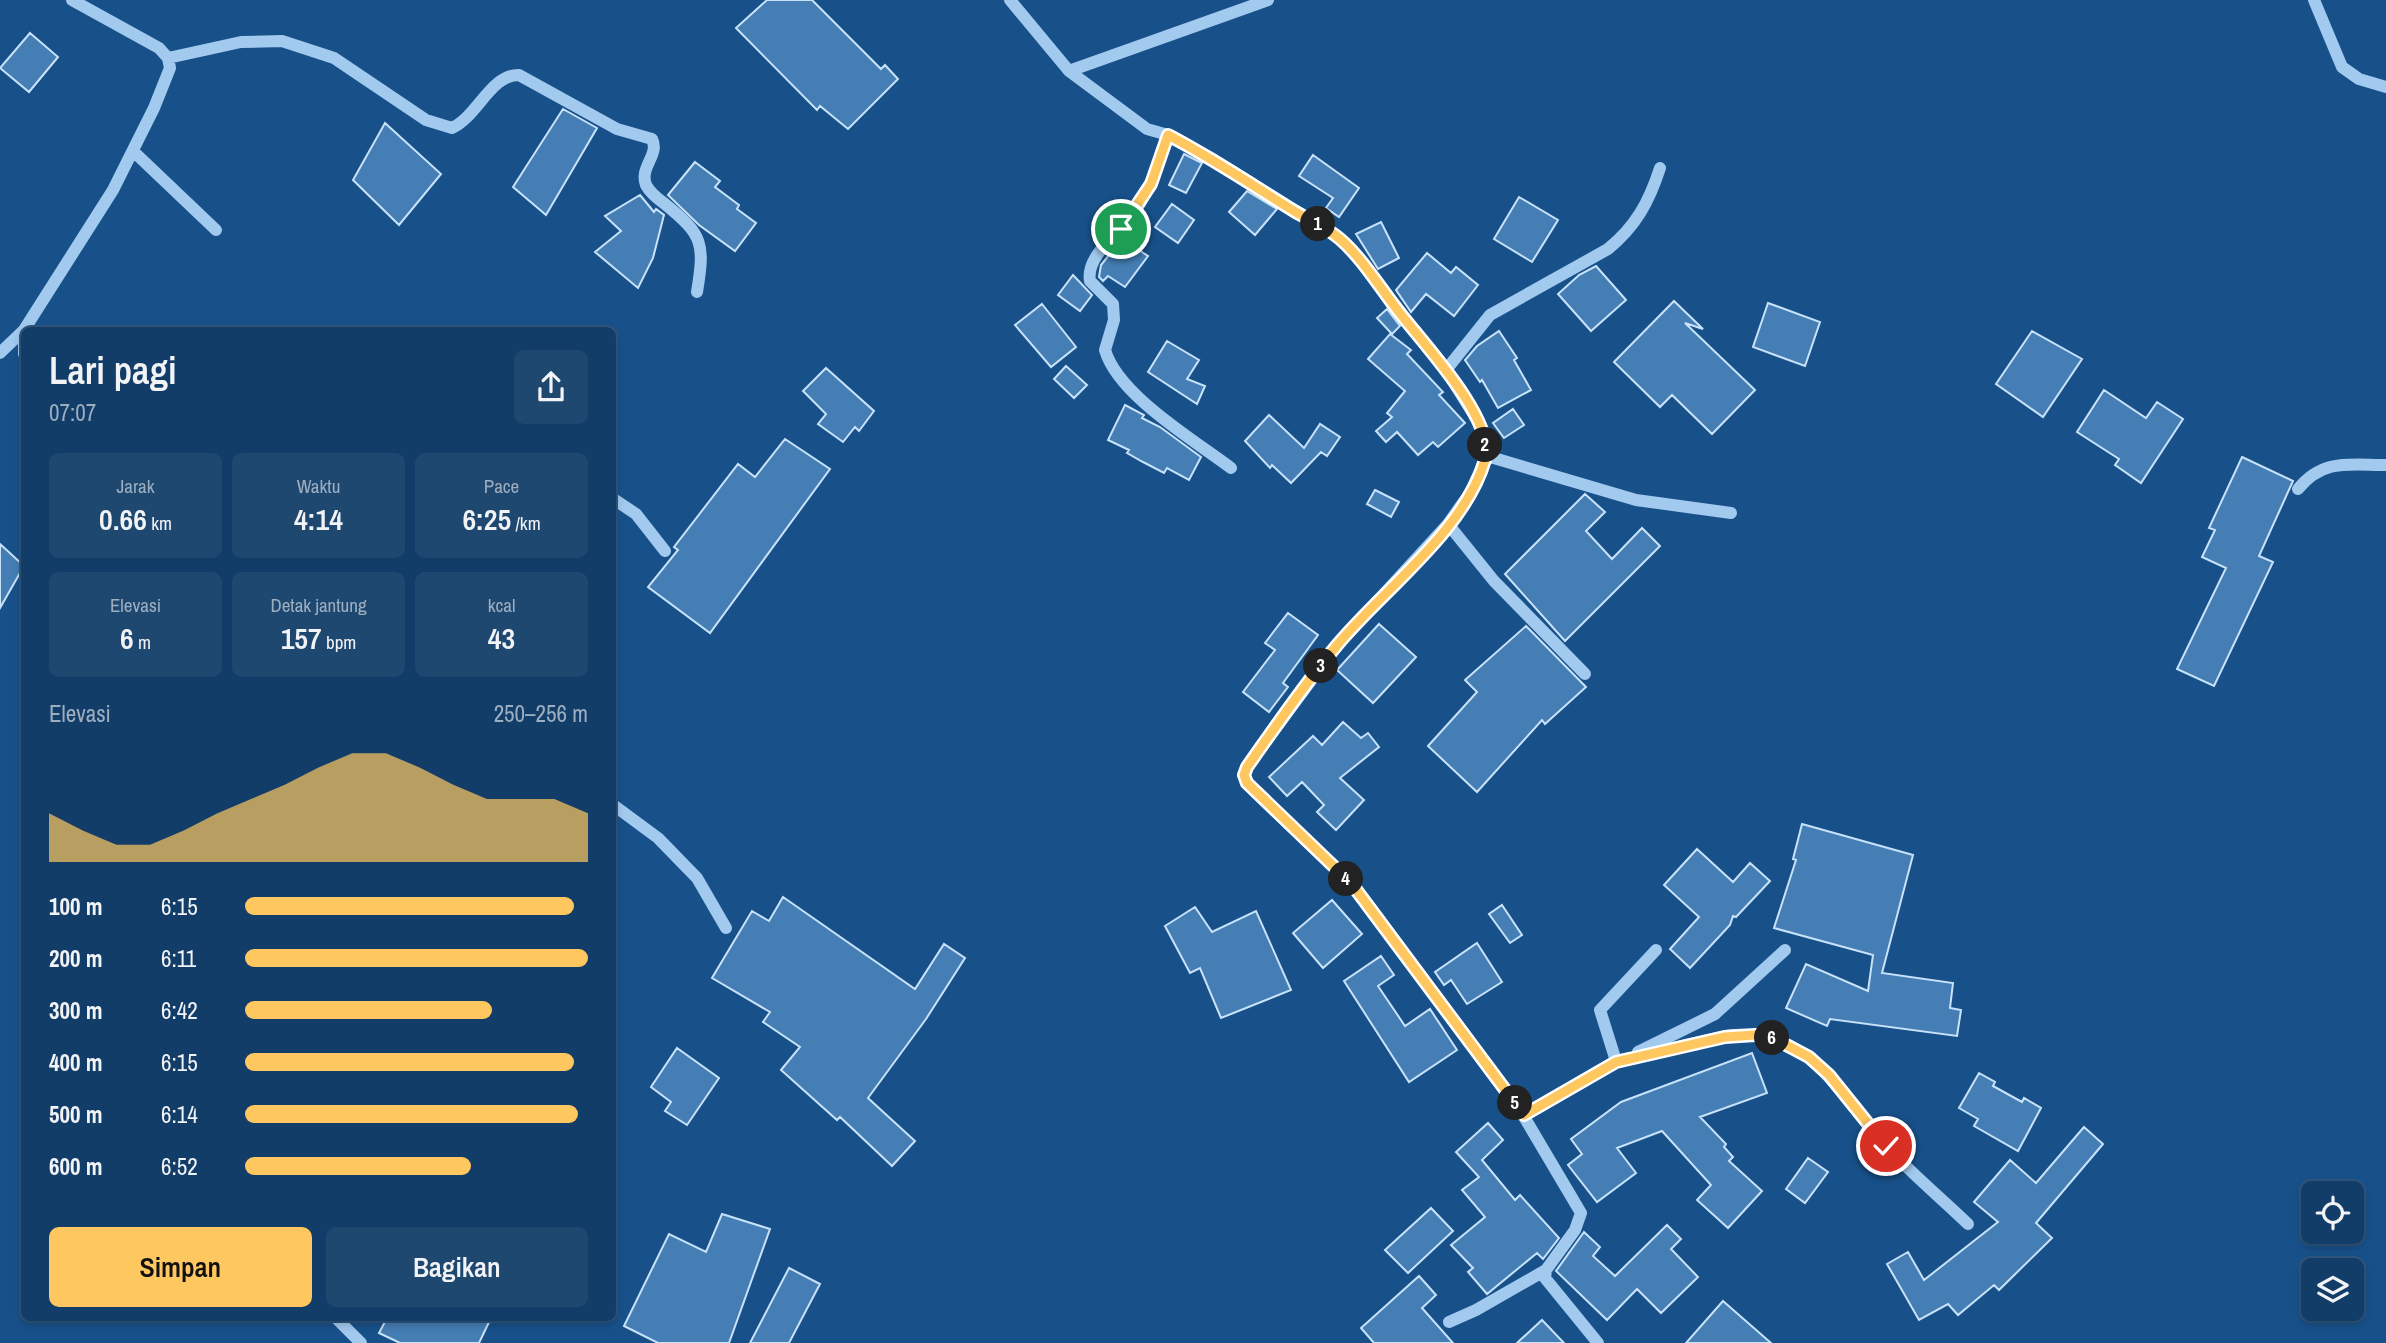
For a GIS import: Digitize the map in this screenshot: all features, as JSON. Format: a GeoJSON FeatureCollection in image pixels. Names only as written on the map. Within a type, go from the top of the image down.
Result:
{"type":"FeatureCollection","features":[{"type":"Feature","properties":{"kind":"street"},"geometry":{"type":"LineString","coordinates":[[26,327],[113,190],[167,81],[170,68],[168,58],[159,48],[72,0]]}},
{"type":"Feature","properties":{"kind":"street"},"geometry":{"type":"LineString","coordinates":[[1010,0],[1069,71],[1147,129],[1168,135],[1213,159],[1338,237],[1355,254],[1446,370],[1479,423],[1487,456],[1470,493],[1448,524],[1338,644],[1247,767],[1244,775],[1247,783],[1351,883],[1524,1115],[1581,1213],[1575,1230],[1546,1270],[1476,1311],[1449,1322]]}},
{"type":"Feature","properties":{"kind":"street"},"geometry":{"type":"LineString","coordinates":[[1069,71],[1268,0]]}},
{"type":"Feature","properties":{"kind":"street"},"geometry":{"type":"LineString","coordinates":[[2314,0],[2342,67],[2359,79],[2386,87]]}},
{"type":"Feature","properties":{"kind":"street"},"geometry":{"type":"LineString","coordinates":[[168,58],[242,43],[282,41],[334,58],[426,120],[452,128],[464,123],[503,78],[519,75],[617,129],[652,139],[654,152],[645,170],[646,185],[691,226],[701,241],[702,260],[696,292]]}},
{"type":"Feature","properties":{"kind":"street"},"geometry":{"type":"LineString","coordinates":[[1168,135],[1151,184],[1135,212],[1091,267],[1090,281],[1113,304],[1114,320],[1105,350],[1117,374],[1170,422],[1231,468]]}},
{"type":"Feature","properties":{"kind":"street"},"geometry":{"type":"LineString","coordinates":[[133,151],[216,230]]}},
{"type":"Feature","properties":{"kind":"street"},"geometry":{"type":"LineString","coordinates":[[1446,370],[1490,315],[1608,249],[1624,236],[1649,200],[1660,168]]}},
{"type":"Feature","properties":{"kind":"street"},"geometry":{"type":"LineString","coordinates":[[0,353],[21,333]]}},
{"type":"Feature","properties":{"kind":"street"},"geometry":{"type":"LineString","coordinates":[[1487,456],[1636,499],[1731,513]]}},
{"type":"Feature","properties":{"kind":"street"},"geometry":{"type":"LineString","coordinates":[[2298,489],[2309,475],[2319,469],[2335,465],[2386,465]]}},
{"type":"Feature","properties":{"kind":"street"},"geometry":{"type":"LineString","coordinates":[[616,501],[636,514],[665,551]]}},
{"type":"Feature","properties":{"kind":"street"},"geometry":{"type":"LineString","coordinates":[[1448,524],[1494,581],[1586,674]]}},
{"type":"Feature","properties":{"kind":"street"},"geometry":{"type":"LineString","coordinates":[[616,807],[658,838],[697,878],[726,928]]}},
{"type":"Feature","properties":{"kind":"street"},"geometry":{"type":"LineString","coordinates":[[1623,1060],[1600,1010],[1656,950]]}},
{"type":"Feature","properties":{"kind":"street"},"geometry":{"type":"LineString","coordinates":[[1524,1115],[1623,1060],[1716,1014],[1786,950]]}},
{"type":"Feature","properties":{"kind":"street"},"geometry":{"type":"LineString","coordinates":[[1623,1060],[1741,1034],[1773,1038],[1792,1047],[1829,1075],[1886,1146],[1968,1224]]}},
{"type":"Feature","properties":{"kind":"street"},"geometry":{"type":"LineString","coordinates":[[1546,1270],[1545,1278],[1598,1343]]}},
{"type":"Feature","properties":{"kind":"street"},"geometry":{"type":"LineString","coordinates":[[339,1321],[361,1343]]}},
{"type":"Feature","properties":{"kind":"building"},"geometry":{"type":"Polygon","coordinates":[[[767,0],[812,0],[881,69],[885,65],[898,79],[848,129],[820,106],[817,110],[736,28],[767,0]]]}},
{"type":"Feature","properties":{"kind":"building"},"geometry":{"type":"Polygon","coordinates":[[[30,33],[58,57],[29,92],[0,68],[30,33]]]}},
{"type":"Feature","properties":{"kind":"building"},"geometry":{"type":"Polygon","coordinates":[[[563,109],[597,128],[546,215],[513,187],[563,109]]]}},
{"type":"Feature","properties":{"kind":"building"},"geometry":{"type":"Polygon","coordinates":[[[385,123],[441,174],[399,225],[353,180],[385,123]]]}},
{"type":"Feature","properties":{"kind":"building"},"geometry":{"type":"Polygon","coordinates":[[[1184,154],[1202,163],[1186,193],[1169,185],[1184,154]]]}},
{"type":"Feature","properties":{"kind":"building"},"geometry":{"type":"Polygon","coordinates":[[[1313,155],[1359,188],[1339,217],[1326,208],[1333,198],[1299,176],[1313,155]]]}},
{"type":"Feature","properties":{"kind":"building"},"geometry":{"type":"Polygon","coordinates":[[[695,162],[720,181],[715,187],[739,205],[737,209],[756,223],[735,251],[699,225],[668,195],[695,162]]]}},
{"type":"Feature","properties":{"kind":"building"},"geometry":{"type":"Polygon","coordinates":[[[1247,191],[1277,209],[1255,235],[1229,212],[1247,191]]]}},
{"type":"Feature","properties":{"kind":"building"},"geometry":{"type":"Polygon","coordinates":[[[640,195],[654,212],[656,209],[664,215],[653,258],[638,288],[595,252],[621,231],[605,216],[640,195]]]}},
{"type":"Feature","properties":{"kind":"building"},"geometry":{"type":"Polygon","coordinates":[[[1519,197],[1558,220],[1532,262],[1494,239],[1519,197]]]}},
{"type":"Feature","properties":{"kind":"building"},"geometry":{"type":"Polygon","coordinates":[[[1172,204],[1194,220],[1178,243],[1155,227],[1172,204]]]}},
{"type":"Feature","properties":{"kind":"building"},"geometry":{"type":"Polygon","coordinates":[[[1381,222],[1399,258],[1378,269],[1356,234],[1381,222]]]}},
{"type":"Feature","properties":{"kind":"building"},"geometry":{"type":"Polygon","coordinates":[[[1122,239],[1148,256],[1125,287],[1108,276],[1103,281],[1099,277],[1101,265],[1122,239]]]}},
{"type":"Feature","properties":{"kind":"building"},"geometry":{"type":"Polygon","coordinates":[[[1427,253],[1451,273],[1456,267],[1478,285],[1454,316],[1426,294],[1411,312],[1396,290],[1427,253]]]}},
{"type":"Feature","properties":{"kind":"building"},"geometry":{"type":"Polygon","coordinates":[[[1596,266],[1626,300],[1591,331],[1558,294],[1579,275],[1596,266]]]}},
{"type":"Feature","properties":{"kind":"building"},"geometry":{"type":"Polygon","coordinates":[[[1073,275],[1092,295],[1080,311],[1058,295],[1073,275]]]}},
{"type":"Feature","properties":{"kind":"building"},"geometry":{"type":"Polygon","coordinates":[[[1674,301],[1703,329],[1685,323],[1755,390],[1712,434],[1672,395],[1660,407],[1614,362],[1674,301]]]}},
{"type":"Feature","properties":{"kind":"building"},"geometry":{"type":"Polygon","coordinates":[[[1768,303],[1820,322],[1805,366],[1753,347],[1768,303]]]}},
{"type":"Feature","properties":{"kind":"building"},"geometry":{"type":"Polygon","coordinates":[[[1042,304],[1076,347],[1051,367],[1015,325],[1042,304]]]}},
{"type":"Feature","properties":{"kind":"building"},"geometry":{"type":"Polygon","coordinates":[[[1387,309],[1400,326],[1392,334],[1377,318],[1387,309]]]}},
{"type":"Feature","properties":{"kind":"building"},"geometry":{"type":"Polygon","coordinates":[[[1499,331],[1517,358],[1514,360],[1531,390],[1498,408],[1482,380],[1480,382],[1465,360],[1477,346],[1499,331]]]}},
{"type":"Feature","properties":{"kind":"building"},"geometry":{"type":"Polygon","coordinates":[[[2032,331],[2082,359],[2043,417],[1996,384],[2032,331]]]}},
{"type":"Feature","properties":{"kind":"building"},"geometry":{"type":"Polygon","coordinates":[[[1390,334],[1411,350],[1407,354],[1443,392],[1439,395],[1465,423],[1438,447],[1433,442],[1418,455],[1397,432],[1386,442],[1376,431],[1392,417],[1387,413],[1405,391],[1368,359],[1390,334]]]}},
{"type":"Feature","properties":{"kind":"building"},"geometry":{"type":"Polygon","coordinates":[[[1167,341],[1199,360],[1187,379],[1205,386],[1197,404],[1148,372],[1167,341]]]}},
{"type":"Feature","properties":{"kind":"building"},"geometry":{"type":"Polygon","coordinates":[[[1066,366],[1087,385],[1074,398],[1054,379],[1066,366]]]}},
{"type":"Feature","properties":{"kind":"building"},"geometry":{"type":"Polygon","coordinates":[[[826,368],[874,411],[859,431],[855,427],[843,442],[818,424],[826,414],[803,391],[826,368]]]}},
{"type":"Feature","properties":{"kind":"building"},"geometry":{"type":"Polygon","coordinates":[[[2104,390],[2146,418],[2157,402],[2183,419],[2141,483],[2115,465],[2119,459],[2077,432],[2104,390]]]}},
{"type":"Feature","properties":{"kind":"building"},"geometry":{"type":"Polygon","coordinates":[[[1125,405],[1144,415],[1142,418],[1160,427],[1201,457],[1189,480],[1167,468],[1164,473],[1108,440],[1125,405]]]}},
{"type":"Feature","properties":{"kind":"building"},"geometry":{"type":"Polygon","coordinates":[[[1513,409],[1524,425],[1504,438],[1493,423],[1513,409]]]}},
{"type":"Feature","properties":{"kind":"building"},"geometry":{"type":"Polygon","coordinates":[[[1269,415],[1304,448],[1320,424],[1340,437],[1327,456],[1321,452],[1291,483],[1272,465],[1270,468],[1245,441],[1269,415]]]}},
{"type":"Feature","properties":{"kind":"building"},"geometry":{"type":"Polygon","coordinates":[[[785,439],[830,469],[710,633],[648,587],[678,550],[674,547],[738,464],[755,477],[785,439]]]}},
{"type":"Feature","properties":{"kind":"building"},"geometry":{"type":"Polygon","coordinates":[[[2242,457],[2293,481],[2259,556],[2273,562],[2214,686],[2177,669],[2226,568],[2202,557],[2215,530],[2209,528],[2242,457]]]}},
{"type":"Feature","properties":{"kind":"building"},"geometry":{"type":"Polygon","coordinates":[[[1375,490],[1399,502],[1391,517],[1367,504],[1375,490]]]}},
{"type":"Feature","properties":{"kind":"building"},"geometry":{"type":"Polygon","coordinates":[[[1585,494],[1605,512],[1586,531],[1612,559],[1642,528],[1660,546],[1565,641],[1505,574],[1585,494]]]}},
{"type":"Feature","properties":{"kind":"building"},"geometry":{"type":"Polygon","coordinates":[[[0,544],[21,563],[21,571],[0,608],[0,544]]]}},
{"type":"Feature","properties":{"kind":"building"},"geometry":{"type":"Polygon","coordinates":[[[1288,613],[1318,635],[1283,683],[1288,687],[1269,712],[1243,692],[1275,650],[1265,643],[1288,613]]]}},
{"type":"Feature","properties":{"kind":"building"},"geometry":{"type":"Polygon","coordinates":[[[1379,624],[1416,657],[1373,703],[1337,670],[1379,624]]]}},
{"type":"Feature","properties":{"kind":"building"},"geometry":{"type":"Polygon","coordinates":[[[1526,626],[1586,687],[1545,724],[1542,720],[1477,792],[1428,746],[1477,692],[1465,680],[1526,626]]]}},
{"type":"Feature","properties":{"kind":"building"},"geometry":{"type":"Polygon","coordinates":[[[1343,722],[1361,738],[1368,733],[1379,747],[1340,778],[1364,800],[1336,830],[1317,812],[1324,805],[1302,782],[1287,796],[1269,777],[1313,736],[1322,745],[1343,722]]]}},
{"type":"Feature","properties":{"kind":"building"},"geometry":{"type":"Polygon","coordinates":[[[1802,824],[1913,855],[1882,973],[1953,983],[1950,1008],[1961,1010],[1957,1036],[1830,1019],[1827,1026],[1786,1008],[1806,964],[1868,991],[1873,955],[1774,928],[1796,860],[1793,859],[1802,824]]]}},
{"type":"Feature","properties":{"kind":"building"},"geometry":{"type":"Polygon","coordinates":[[[1697,849],[1733,882],[1750,863],[1770,881],[1736,917],[1733,916],[1730,925],[1690,968],[1670,949],[1699,917],[1664,885],[1697,849]]]}},
{"type":"Feature","properties":{"kind":"building"},"geometry":{"type":"Polygon","coordinates":[[[783,897],[915,989],[944,944],[965,958],[926,1019],[868,1098],[915,1141],[892,1166],[840,1117],[837,1120],[781,1070],[800,1047],[763,1022],[770,1012],[712,978],[752,911],[769,921],[783,897]]]}},
{"type":"Feature","properties":{"kind":"building"},"geometry":{"type":"Polygon","coordinates":[[[1332,900],[1362,934],[1323,968],[1293,933],[1332,900]]]}},
{"type":"Feature","properties":{"kind":"building"},"geometry":{"type":"Polygon","coordinates":[[[1502,905],[1522,935],[1510,943],[1489,914],[1502,905]]]}},
{"type":"Feature","properties":{"kind":"building"},"geometry":{"type":"Polygon","coordinates":[[[1195,907],[1212,932],[1256,911],[1291,990],[1221,1018],[1200,968],[1190,973],[1165,926],[1195,907]]]}},
{"type":"Feature","properties":{"kind":"building"},"geometry":{"type":"Polygon","coordinates":[[[1477,943],[1502,982],[1467,1004],[1451,980],[1444,985],[1435,972],[1477,943]]]}},
{"type":"Feature","properties":{"kind":"building"},"geometry":{"type":"Polygon","coordinates":[[[1381,956],[1394,975],[1378,986],[1405,1026],[1430,1009],[1457,1050],[1409,1082],[1344,981],[1381,956]]]}},
{"type":"Feature","properties":{"kind":"building"},"geometry":{"type":"Polygon","coordinates":[[[677,1048],[719,1078],[687,1125],[665,1111],[671,1102],[651,1087],[677,1048]]]}},
{"type":"Feature","properties":{"kind":"building"},"geometry":{"type":"Polygon","coordinates":[[[1752,1053],[1767,1093],[1700,1117],[1726,1144],[1724,1147],[1733,1157],[1729,1161],[1762,1191],[1728,1228],[1697,1200],[1711,1185],[1662,1131],[1617,1148],[1636,1173],[1597,1202],[1568,1165],[1582,1154],[1571,1139],[1621,1102],[1752,1053]]]}},
{"type":"Feature","properties":{"kind":"building"},"geometry":{"type":"Polygon","coordinates":[[[1979,1073],[1995,1082],[1993,1086],[2022,1102],[2024,1098],[2041,1108],[2018,1151],[1974,1126],[1978,1119],[1959,1108],[1979,1073]]]}},
{"type":"Feature","properties":{"kind":"building"},"geometry":{"type":"Polygon","coordinates":[[[1488,1123],[1503,1140],[1482,1160],[1515,1200],[1520,1195],[1559,1238],[1543,1259],[1537,1253],[1487,1294],[1468,1272],[1473,1268],[1451,1245],[1485,1217],[1462,1190],[1479,1177],[1456,1152],[1488,1123]]]}},
{"type":"Feature","properties":{"kind":"building"},"geometry":{"type":"Polygon","coordinates":[[[2084,1127],[2103,1144],[2036,1223],[2052,1238],[1999,1290],[1994,1285],[1958,1315],[1948,1304],[1919,1320],[1887,1264],[1908,1252],[1924,1280],[1998,1222],[1974,1202],[2010,1160],[2036,1183],[2084,1127]]]}},
{"type":"Feature","properties":{"kind":"building"},"geometry":{"type":"Polygon","coordinates":[[[1808,1158],[1828,1172],[1805,1203],[1786,1189],[1808,1158]]]}},
{"type":"Feature","properties":{"kind":"building"},"geometry":{"type":"Polygon","coordinates":[[[1431,1208],[1453,1231],[1408,1273],[1385,1250],[1431,1208]]]}},
{"type":"Feature","properties":{"kind":"building"},"geometry":{"type":"Polygon","coordinates":[[[722,1214],[770,1229],[729,1343],[658,1343],[624,1326],[669,1234],[706,1252],[722,1214]]]}},
{"type":"Feature","properties":{"kind":"building"},"geometry":{"type":"Polygon","coordinates":[[[1667,1225],[1681,1239],[1671,1249],[1698,1277],[1661,1313],[1637,1289],[1607,1320],[1556,1271],[1584,1232],[1600,1247],[1593,1256],[1615,1276],[1667,1225]]]}},
{"type":"Feature","properties":{"kind":"building"},"geometry":{"type":"Polygon","coordinates":[[[789,1268],[820,1284],[789,1343],[750,1343],[789,1268]]]}},
{"type":"Feature","properties":{"kind":"building"},"geometry":{"type":"Polygon","coordinates":[[[1419,1276],[1436,1295],[1422,1308],[1453,1343],[1374,1343],[1361,1328],[1419,1276]]]}},
{"type":"Feature","properties":{"kind":"building"},"geometry":{"type":"Polygon","coordinates":[[[1723,1301],[1771,1343],[1686,1343],[1723,1301]]]}},
{"type":"Feature","properties":{"kind":"building"},"geometry":{"type":"Polygon","coordinates":[[[1542,1320],[1564,1343],[1517,1343],[1542,1320]]]}},
{"type":"Feature","properties":{"kind":"building"},"geometry":{"type":"Polygon","coordinates":[[[385,1321],[490,1321],[479,1343],[400,1343],[379,1333],[385,1321]]]}},
{"type":"Feature","properties":{"kind":"route"},"geometry":{"type":"LineString","coordinates":[[1121,229],[1135,212],[1151,184],[1168,135],[1213,159],[1338,237],[1355,254],[1446,370],[1479,423],[1485,441],[1487,456],[1470,493],[1421,556],[1338,644],[1307,684],[1247,767],[1244,775],[1247,783],[1351,883],[1524,1115],[1616,1062],[1725,1037],[1755,1035],[1773,1038],[1809,1057],[1829,1075],[1886,1146]]}}]}
